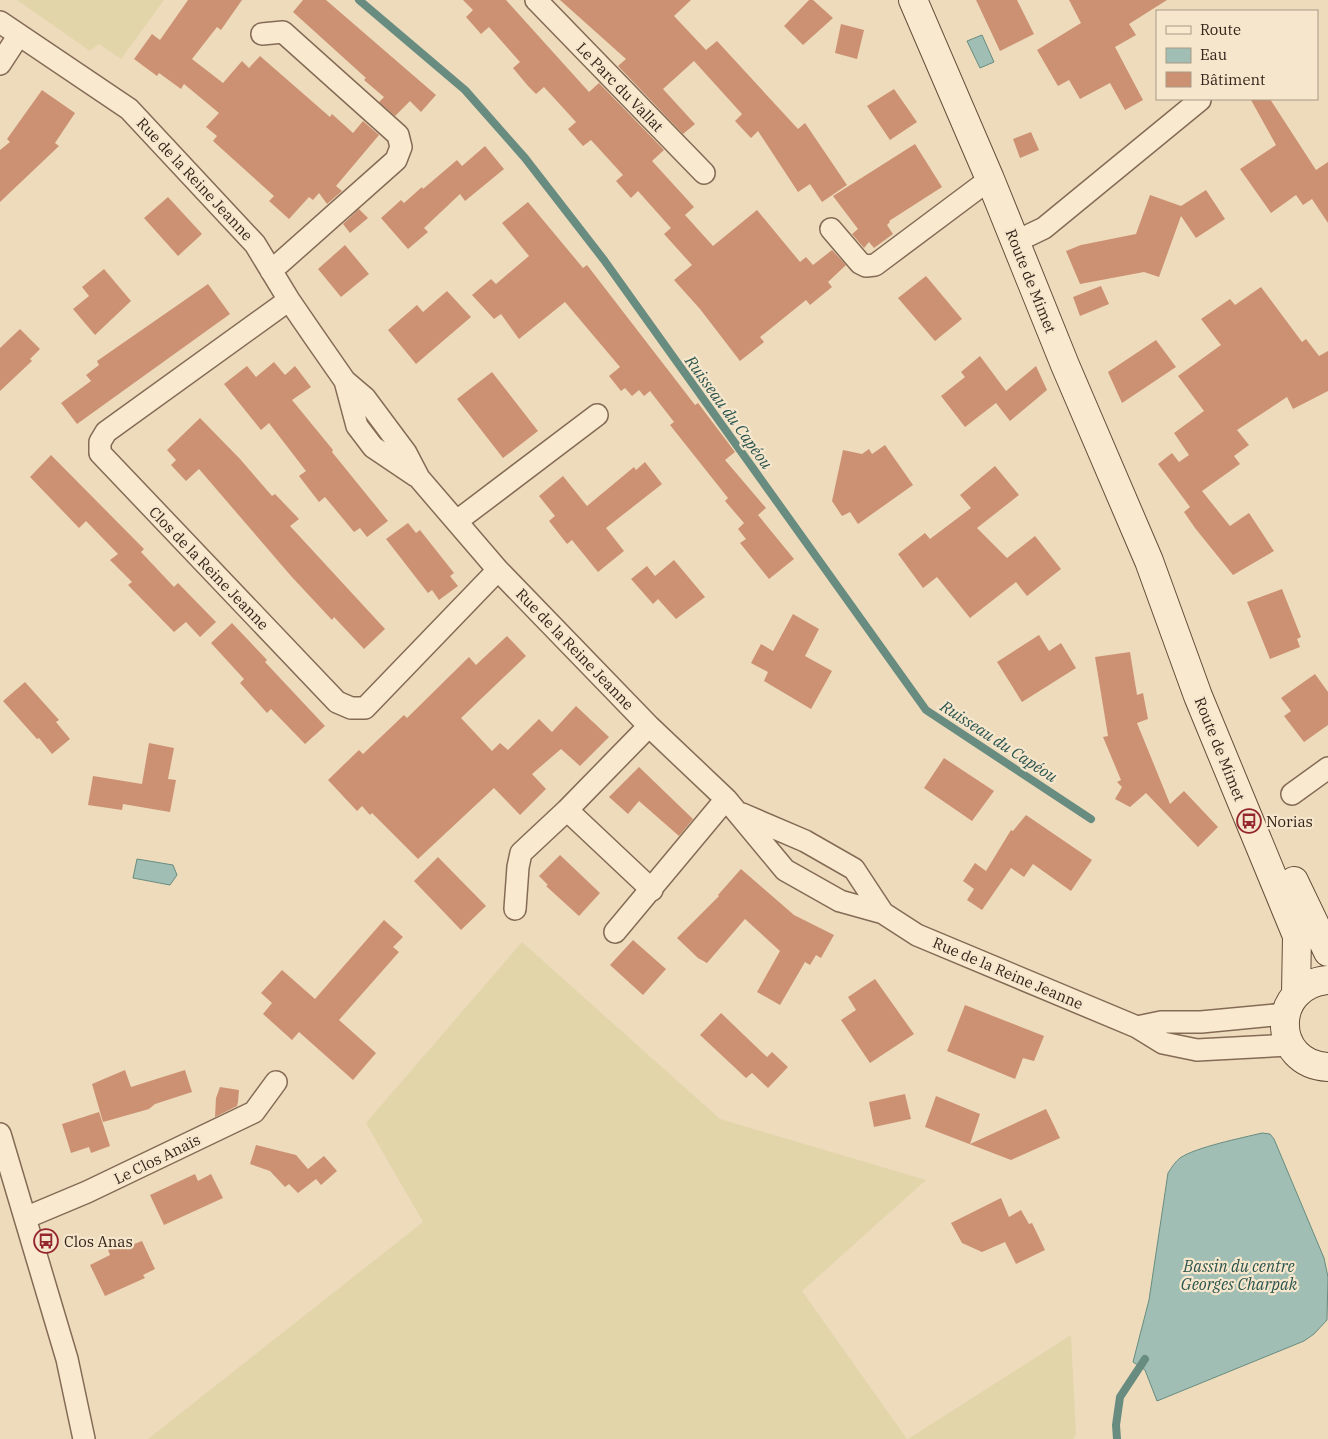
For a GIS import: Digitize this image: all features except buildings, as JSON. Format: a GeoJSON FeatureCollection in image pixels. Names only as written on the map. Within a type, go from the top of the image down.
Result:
{"type":"FeatureCollection","features":[{"type":"Feature","properties":{"kind":"street","name":"Le Parc du Vallat"},"geometry":{"type":"LineString","coordinates":[[536,0],[704,173]]}},
{"type":"Feature","properties":{"kind":"street","name":"Route de Mimet"},"geometry":{"type":"LineString","coordinates":[[912,0],[990,179],[1065,365],[1149,562],[1198,696],[1297,936],[1286,1036],[1290,1045]]}},
{"type":"Feature","properties":{"kind":"street","name":"Rue de la Reine Jeanne"},"geometry":{"type":"LineString","coordinates":[[0,22],[129,108],[255,244],[289,300],[345,381],[357,426],[373,447],[419,478],[498,570],[649,726],[733,806],[785,870],[840,901],[883,913],[916,934],[1137,1027],[1163,1043],[1197,1050],[1290,1045]]}},
{"type":"Feature","properties":{"kind":"street"},"geometry":{"type":"LineString","coordinates":[[262,34],[283,32],[398,135],[401,147],[396,160],[271,271]]}},
{"type":"Feature","properties":{"kind":"street"},"geometry":{"type":"LineString","coordinates":[[0,64],[19,35]]}},
{"type":"Feature","properties":{"kind":"street"},"geometry":{"type":"LineString","coordinates":[[1015,242],[1044,228],[1200,100]]}},
{"type":"Feature","properties":{"kind":"street"},"geometry":{"type":"LineString","coordinates":[[831,229],[860,263],[866,266],[875,265],[990,179]]}},
{"type":"Feature","properties":{"kind":"street","name":"Clos de la Reine Jeanne"},"geometry":{"type":"LineString","coordinates":[[289,300],[106,432],[100,442],[100,453],[337,702],[351,708],[365,708],[498,570]]}},
{"type":"Feature","properties":{"kind":"street"},"geometry":{"type":"LineString","coordinates":[[456,521],[597,415]]}},
{"type":"Feature","properties":{"kind":"street","name":"Route de Mimet"},"geometry":{"type":"LineString","coordinates":[[1149,562],[1191,639],[1230,739],[1328,952]]}},
{"type":"Feature","properties":{"kind":"street"},"geometry":{"type":"LineString","coordinates":[[515,909],[521,853],[567,810],[649,726]]}},
{"type":"Feature","properties":{"kind":"street"},"geometry":{"type":"LineString","coordinates":[[1292,794],[1328,768]]}},
{"type":"Feature","properties":{"kind":"street"},"geometry":{"type":"LineString","coordinates":[[615,932],[652,890],[733,806]]}},
{"type":"Feature","properties":{"kind":"street","name":"Rue de la Reine Jeanne"},"geometry":{"type":"LineString","coordinates":[[733,806],[806,841],[854,869],[883,913]]}},
{"type":"Feature","properties":{"kind":"street"},"geometry":{"type":"LineString","coordinates":[[567,810],[652,890]]}},
{"type":"Feature","properties":{"kind":"street"},"geometry":{"type":"LineString","coordinates":[[785,870],[806,841]]}},
{"type":"Feature","properties":{"kind":"street"},"geometry":{"type":"LineString","coordinates":[[1137,1027],[1161,1022],[1201,1022],[1291,1004],[1306,986],[1318,981],[1328,980]]}},
{"type":"Feature","properties":{"kind":"street"},"geometry":{"type":"LineString","coordinates":[[1290,1045],[1298,1055],[1325,1071]]}},
{"type":"Feature","properties":{"kind":"street","name":"Le Clos Anaïs"},"geometry":{"type":"LineString","coordinates":[[25,1218],[87,1192],[254,1112],[276,1082]]}},
{"type":"Feature","properties":{"kind":"street"},"geometry":{"type":"LineString","coordinates":[[0,1134],[67,1359],[84,1439]]}},
{"type":"Feature","properties":{"kind":"shaded area"},"geometry":{"type":"Polygon","coordinates":[[[17,0],[164,0],[121,59],[99,44],[90,51],[17,0]]]}},
{"type":"Feature","properties":{"kind":"shaded area"},"geometry":{"type":"Polygon","coordinates":[[[522,942],[720,1119],[926,1180],[802,1291],[907,1439],[148,1439],[423,1222],[366,1123],[522,942]]]}},
{"type":"Feature","properties":{"kind":"shaded area"},"geometry":{"type":"Polygon","coordinates":[[[1071,1335],[1076,1435],[1073,1439],[908,1439],[1071,1335]]]}},
{"type":"Feature","properties":{"kind":"water"},"geometry":{"type":"Polygon","coordinates":[[[982,35],[994,62],[980,68],[967,41],[982,35]]]}},
{"type":"Feature","properties":{"kind":"water"},"geometry":{"type":"Polygon","coordinates":[[[137,859],[173,865],[177,875],[170,885],[133,878],[137,859]]]}},
{"type":"Feature","properties":{"kind":"water","name":"Bassin du centre Georges Charpak"},"geometry":{"type":"Polygon","coordinates":[[[1262,1133],[1270,1134],[1274,1139],[1324,1258],[1328,1277],[1327,1320],[1314,1334],[1304,1341],[1157,1401],[1145,1370],[1133,1362],[1149,1300],[1168,1173],[1180,1158],[1187,1154],[1220,1143],[1262,1133]]]}},
{"type":"Feature","properties":{"kind":"waterway","name":"Ruisseau du Capéou"},"geometry":{"type":"LineString","coordinates":[[359,0],[465,90],[525,158],[604,260],[926,710],[1091,819]]}},
{"type":"Feature","properties":{"kind":"waterway"},"geometry":{"type":"LineString","coordinates":[[1117,1439],[1116,1425],[1120,1397],[1145,1359]]}},
{"type":"Feature","properties":{"kind":"place","name":"Norias"},"geometry":{"type":"Point","coordinates":[1249,821]}},
{"type":"Feature","properties":{"kind":"place","name":"Clos Anas"},"geometry":{"type":"Point","coordinates":[46,1241]}}]}
